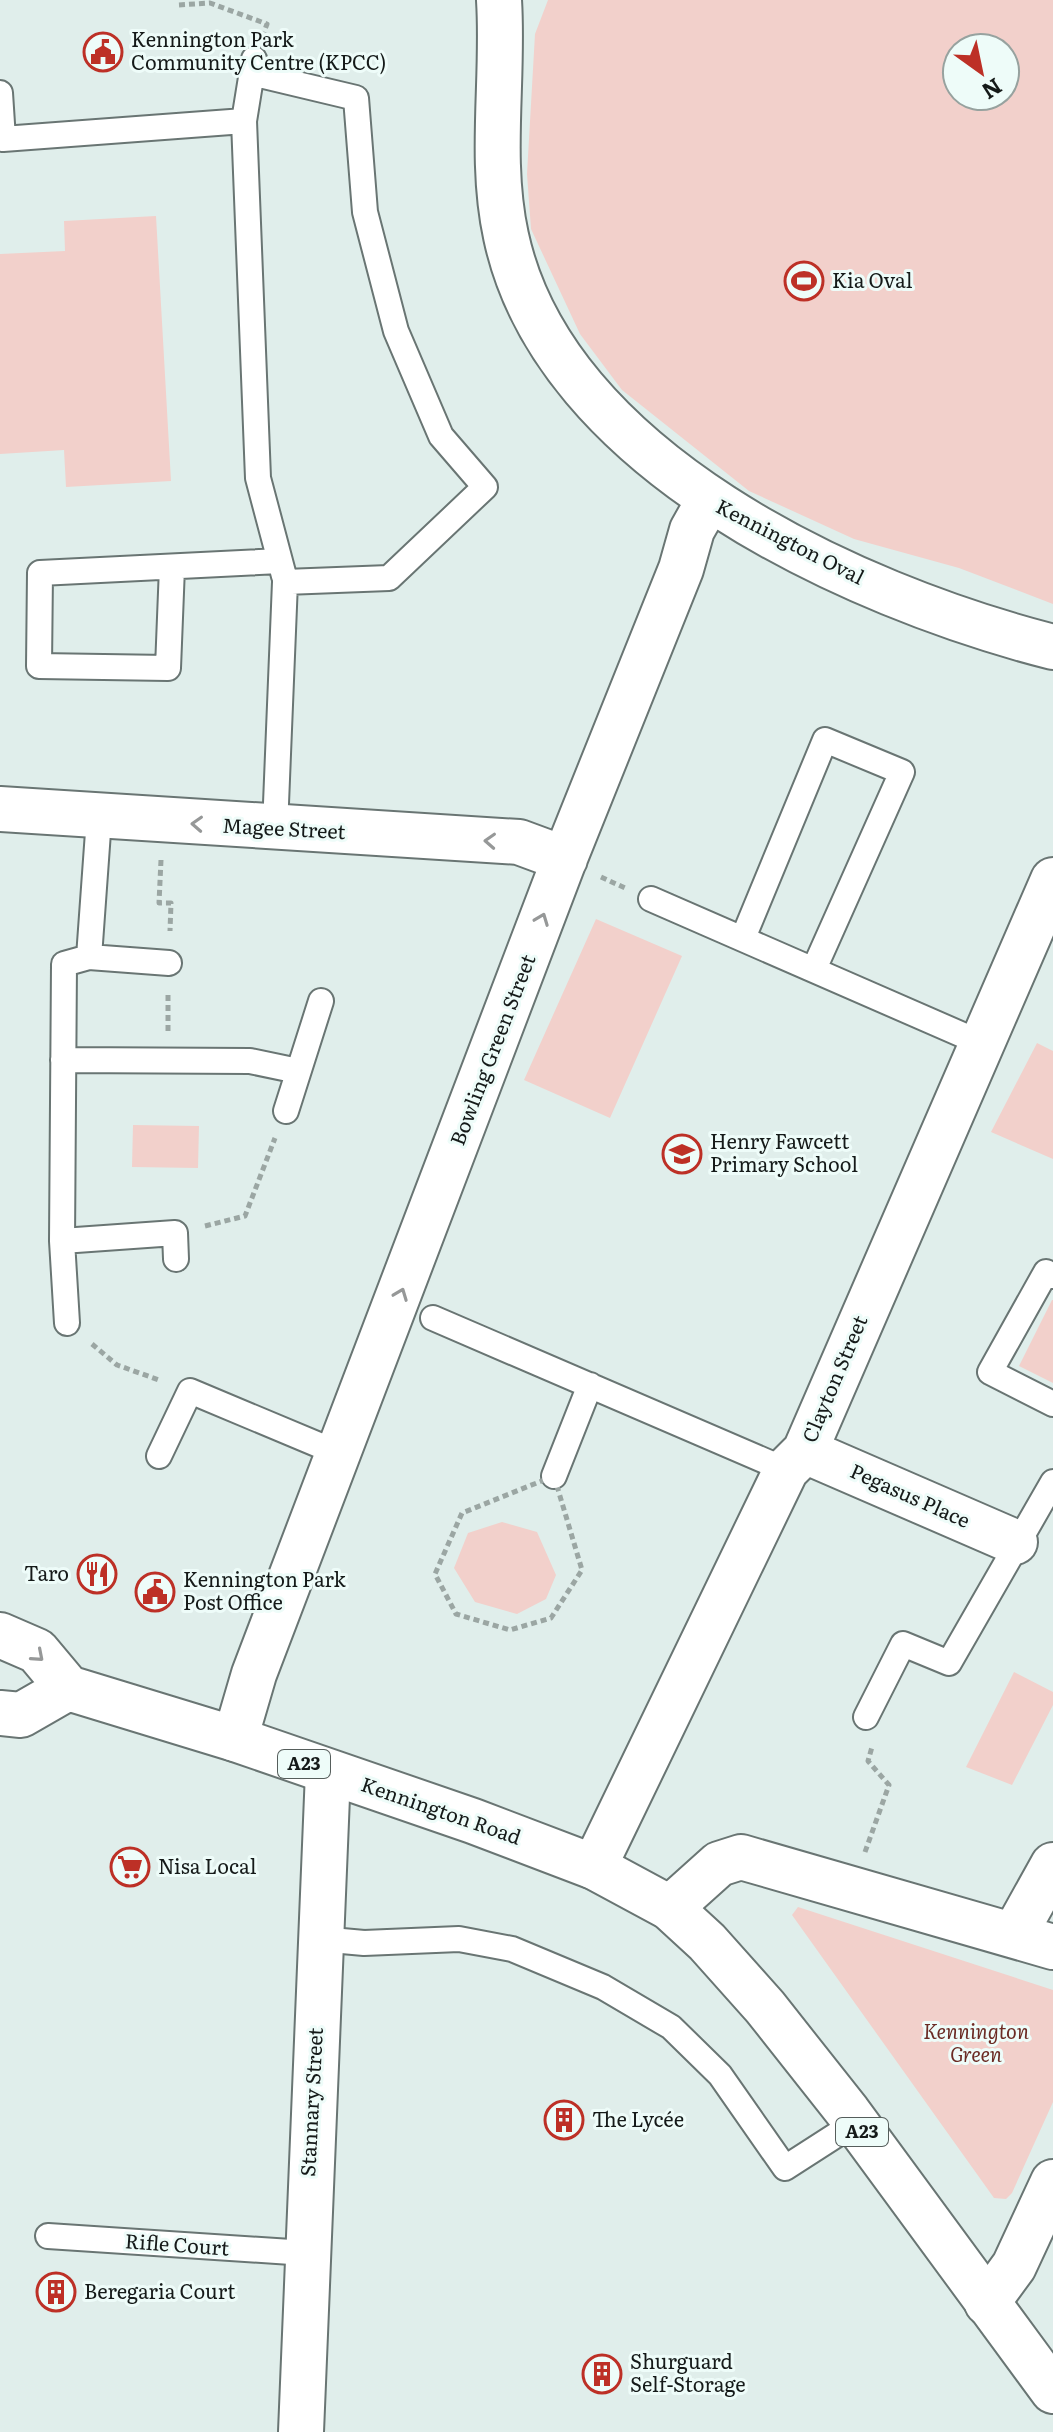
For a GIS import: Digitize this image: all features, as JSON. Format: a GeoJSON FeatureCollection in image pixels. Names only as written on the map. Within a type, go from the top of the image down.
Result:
{"type":"FeatureCollection","features":[{"type":"Feature","properties":{"kind":"main road","name":"Kennington Oval"},"geometry":{"type":"LineString","coordinates":[[499,0],[499,184],[506,237],[522,287],[548,342],[586,388],[631,437],[709,500],[835,571],[948,614],[1053,647]]}},
{"type":"Feature","properties":{"kind":"main road","name":"Bowling Green Street"},"geometry":{"type":"LineString","coordinates":[[235,1739],[254,1674],[565,859],[681,569],[692,530],[709,500]]}},
{"type":"Feature","properties":{"kind":"main road","name":"Magee Street"},"geometry":{"type":"LineString","coordinates":[[0,809],[99,818],[519,842],[565,859]]}},
{"type":"Feature","properties":{"kind":"main road","name":"Clayton Street"},"geometry":{"type":"LineString","coordinates":[[594,1867],[796,1460],[1053,880]]}},
{"type":"Feature","properties":{"kind":"main road","name":"Pegasus Place"},"geometry":{"type":"LineString","coordinates":[[796,1460],[1015,1542]]}},
{"type":"Feature","properties":{"kind":"main road"},"geometry":{"type":"LineString","coordinates":[[0,1635],[37,1651],[68,1688],[21,1715],[0,1713]]}},
{"type":"Feature","properties":{"kind":"main road","name":"Kennington Road"},"geometry":{"type":"LineString","coordinates":[[68,1688],[235,1739],[473,1821],[594,1867],[670,1908],[707,1942],[765,2007],[1053,2391]]}},
{"type":"Feature","properties":{"kind":"main road","name":"Stannary Street"},"geometry":{"type":"LineString","coordinates":[[301,2432],[328,1772]]}},
{"type":"Feature","properties":{"kind":"main road"},"geometry":{"type":"LineString","coordinates":[[670,1908],[719,1864],[741,1857],[1033,1941],[1053,1865]]}},
{"type":"Feature","properties":{"kind":"main road"},"geometry":{"type":"LineString","coordinates":[[987,2303],[1014,2266],[1053,2182]]}},
{"type":"Feature","properties":{"kind":"lane"},"geometry":{"type":"LineString","coordinates":[[172,567],[168,668],[39,666],[40,573],[172,567],[282,572],[389,578],[485,487],[441,436],[396,331],[365,212],[356,98],[252,66],[244,121],[258,478],[282,572],[275,828]]}},
{"type":"Feature","properties":{"kind":"lane"},"geometry":{"type":"LineString","coordinates":[[0,93],[3,139],[244,121]]}},
{"type":"Feature","properties":{"kind":"lane"},"geometry":{"type":"LineString","coordinates":[[743,938],[825,740],[902,772],[814,969]]}},
{"type":"Feature","properties":{"kind":"lane"},"geometry":{"type":"LineString","coordinates":[[89,957],[99,818]]}},
{"type":"Feature","properties":{"kind":"lane"},"geometry":{"type":"LineString","coordinates":[[651,899],[981,1043]]}},
{"type":"Feature","properties":{"kind":"lane"},"geometry":{"type":"LineString","coordinates":[[67,1323],[62,1241],[64,964],[89,957],[169,963]]}},
{"type":"Feature","properties":{"kind":"lane"},"geometry":{"type":"LineString","coordinates":[[286,1111],[321,1001]]}},
{"type":"Feature","properties":{"kind":"lane"},"geometry":{"type":"LineString","coordinates":[[63,1060],[250,1061],[298,1071]]}},
{"type":"Feature","properties":{"kind":"lane"},"geometry":{"type":"LineString","coordinates":[[62,1241],[175,1233],[176,1259]]}},
{"type":"Feature","properties":{"kind":"lane"},"geometry":{"type":"LineString","coordinates":[[1053,1276],[1046,1272],[990,1372],[1053,1404]]}},
{"type":"Feature","properties":{"kind":"lane"},"geometry":{"type":"LineString","coordinates":[[433,1318],[590,1385],[796,1460]]}},
{"type":"Feature","properties":{"kind":"lane"},"geometry":{"type":"LineString","coordinates":[[554,1476],[590,1385]]}},
{"type":"Feature","properties":{"kind":"lane"},"geometry":{"type":"LineString","coordinates":[[159,1456],[190,1391],[338,1453]]}},
{"type":"Feature","properties":{"kind":"lane"},"geometry":{"type":"LineString","coordinates":[[866,1717],[903,1644],[949,1663],[1015,1542],[1053,1482]]}},
{"type":"Feature","properties":{"kind":"lane"},"geometry":{"type":"LineString","coordinates":[[320,1939],[364,1943],[459,1939],[512,1949],[603,1987],[671,2027],[710,2065],[785,2168],[855,2123]]}},
{"type":"Feature","properties":{"kind":"lane","name":"Rifle Court"},"geometry":{"type":"LineString","coordinates":[[48,2236],[306,2253]]}},
{"type":"Feature","properties":{"kind":"path"},"geometry":{"type":"LineString","coordinates":[[179,5],[210,3],[267,24],[252,66]]}},
{"type":"Feature","properties":{"kind":"path"},"geometry":{"type":"LineString","coordinates":[[175,1233],[245,1216],[286,1111]]}},
{"type":"Feature","properties":{"kind":"path"},"geometry":{"type":"LineString","coordinates":[[67,1323],[117,1365],[190,1391]]}},
{"type":"Feature","properties":{"kind":"path"},"geometry":{"type":"LineString","coordinates":[[554,1476],[582,1570],[551,1618],[510,1630],[456,1614],[435,1574],[462,1513],[554,1476]]}},
{"type":"Feature","properties":{"kind":"path"},"geometry":{"type":"LineString","coordinates":[[852,1887],[889,1785],[868,1761],[873,1748],[856,1740],[866,1717]]}},
{"type":"Feature","properties":{"kind":"green space","name":"Kia Oval"},"geometry":{"type":"Polygon","coordinates":[[[548,0],[1053,0],[1053,604],[959,568],[854,539],[749,491],[622,390],[580,334],[531,229],[527,174],[535,34],[548,0]]]}},
{"type":"Feature","properties":{"kind":"green space"},"geometry":{"type":"Polygon","coordinates":[[[156,216],[171,481],[66,487],[64,450],[0,454],[0,254],[65,251],[64,221],[156,216]]]}},
{"type":"Feature","properties":{"kind":"green space"},"geometry":{"type":"Polygon","coordinates":[[[596,919],[682,956],[610,1118],[524,1080],[596,919]]]}},
{"type":"Feature","properties":{"kind":"green space"},"geometry":{"type":"Polygon","coordinates":[[[1037,1043],[1053,1051],[1053,1159],[991,1132],[1037,1043]]]}},
{"type":"Feature","properties":{"kind":"green space"},"geometry":{"type":"Polygon","coordinates":[[[133,1125],[199,1126],[198,1168],[132,1167],[133,1125]]]}},
{"type":"Feature","properties":{"kind":"green space"},"geometry":{"type":"Polygon","coordinates":[[[1053,1300],[1053,1383],[1019,1366],[1053,1300]]]}},
{"type":"Feature","properties":{"kind":"green space"},"geometry":{"type":"Polygon","coordinates":[[[502,1522],[537,1532],[556,1575],[546,1599],[517,1614],[475,1602],[454,1568],[468,1533],[502,1522]]]}},
{"type":"Feature","properties":{"kind":"green space"},"geometry":{"type":"Polygon","coordinates":[[[1014,1672],[1053,1692],[1053,1705],[1012,1785],[966,1767],[1014,1672]]]}},
{"type":"Feature","properties":{"kind":"green space","name":"Kennington Green"},"geometry":{"type":"Polygon","coordinates":[[[798,1907],[1053,1990],[1053,2102],[1012,2193],[1006,2199],[994,2198],[792,1915],[798,1907]]]}},
{"type":"Feature","properties":{"kind":"place","name":"Kennington Park Community Centre (KPCC)"},"geometry":{"type":"Point","coordinates":[103,52]}},
{"type":"Feature","properties":{"kind":"place","name":"Kia Oval"},"geometry":{"type":"Point","coordinates":[804,281]}},
{"type":"Feature","properties":{"kind":"place","name":"Henry Fawcett Primary School"},"geometry":{"type":"Point","coordinates":[682,1154]}},
{"type":"Feature","properties":{"kind":"place","name":"Taro"},"geometry":{"type":"Point","coordinates":[97,1574]}},
{"type":"Feature","properties":{"kind":"place","name":"Kennington Park Post Office"},"geometry":{"type":"Point","coordinates":[155,1592]}},
{"type":"Feature","properties":{"kind":"place","name":"Nisa Local"},"geometry":{"type":"Point","coordinates":[130,1867]}},
{"type":"Feature","properties":{"kind":"place","name":"The Lycée"},"geometry":{"type":"Point","coordinates":[564,2120]}},
{"type":"Feature","properties":{"kind":"place","name":"Beregaria Court"},"geometry":{"type":"Point","coordinates":[56,2292]}},
{"type":"Feature","properties":{"kind":"place","name":"Shurguard Self-Storage"},"geometry":{"type":"Point","coordinates":[602,2374]}}]}
